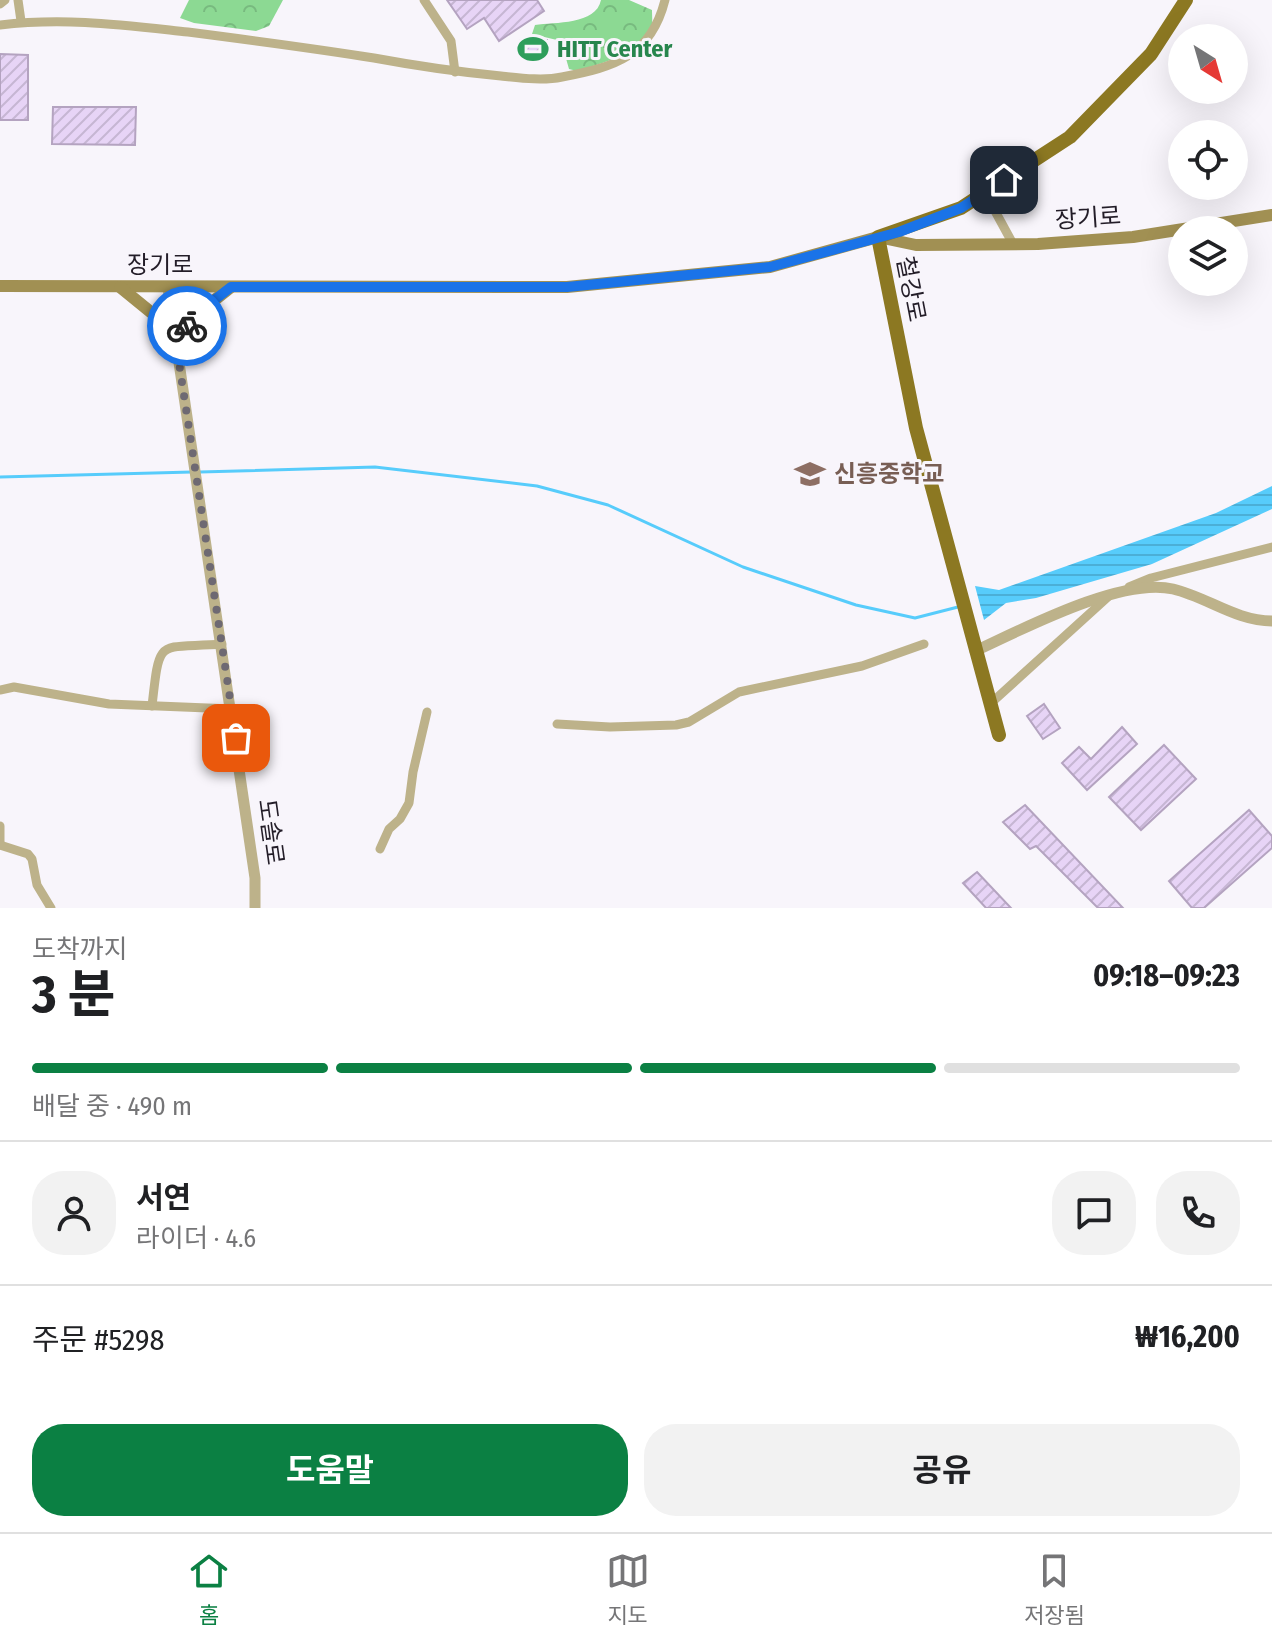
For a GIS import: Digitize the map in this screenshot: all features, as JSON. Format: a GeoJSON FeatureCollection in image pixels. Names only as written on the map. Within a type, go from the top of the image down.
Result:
{"type":"FeatureCollection","features":[{"type":"Feature","properties":{"kind":"main road","name":"철강로"},"geometry":{"type":"LineString","coordinates":[[999,735],[916,428],[878,237],[961,208],[1070,137],[1151,54],[1186,0]]}},
{"type":"Feature","properties":{"kind":"main road","name":"장기로"},"geometry":{"type":"LineString","coordinates":[[0,286],[567,287],[770,267],[878,237],[916,245],[1013,244],[1133,237],[1272,215]]}},
{"type":"Feature","properties":{"kind":"main road"},"geometry":{"type":"LineString","coordinates":[[120,287],[158,318],[178,356]]}},
{"type":"Feature","properties":{"kind":"main road"},"geometry":{"type":"LineString","coordinates":[[178,356],[192,318],[231,287]]}},
{"type":"Feature","properties":{"kind":"street"},"geometry":{"type":"LineString","coordinates":[[18,0],[21,21]]}},
{"type":"Feature","properties":{"kind":"street"},"geometry":{"type":"LineString","coordinates":[[424,0],[451,41],[455,72]]}},
{"type":"Feature","properties":{"kind":"street"},"geometry":{"type":"LineString","coordinates":[[0,25],[21,21],[89,21],[266,41],[455,72],[559,78],[632,54],[648,42],[660,22],[665,0]]}},
{"type":"Feature","properties":{"kind":"street"},"geometry":{"type":"LineString","coordinates":[[1004,180],[995,211],[1013,244]]}},
{"type":"Feature","properties":{"kind":"street","name":"도솔로"},"geometry":{"type":"LineString","coordinates":[[168,288],[232,709],[255,878],[255,908]]}},
{"type":"Feature","properties":{"kind":"street"},"geometry":{"type":"LineString","coordinates":[[975,651],[1057,614],[1151,578],[1272,547]]}},
{"type":"Feature","properties":{"kind":"street"},"geometry":{"type":"LineString","coordinates":[[990,704],[1109,596],[1142,589],[1173,589],[1249,619],[1272,621]]}},
{"type":"Feature","properties":{"kind":"street"},"geometry":{"type":"LineString","coordinates":[[152,706],[158,658],[164,650],[180,644],[222,644]]}},
{"type":"Feature","properties":{"kind":"street"},"geometry":{"type":"LineString","coordinates":[[557,724],[610,727],[676,725],[689,722],[739,692],[862,666],[924,644]]}},
{"type":"Feature","properties":{"kind":"street"},"geometry":{"type":"LineString","coordinates":[[0,690],[14,687],[88,701],[232,709]]}},
{"type":"Feature","properties":{"kind":"street"},"geometry":{"type":"LineString","coordinates":[[380,849],[389,829],[400,819],[409,803],[427,712]]}},
{"type":"Feature","properties":{"kind":"street"},"geometry":{"type":"LineString","coordinates":[[0,826],[0,845],[28,854],[32,859],[37,885],[51,908]]}},
{"type":"Feature","properties":{"kind":"green space"},"geometry":{"type":"Polygon","coordinates":[[[189,0],[283,0],[269,26],[256,31],[194,23],[180,18],[189,0]]]}},
{"type":"Feature","properties":{"kind":"green space"},"geometry":{"type":"Polygon","coordinates":[[[601,0],[629,0],[652,10],[651,30],[629,52],[577,71],[569,69],[561,41],[532,34],[535,25],[583,18],[598,8],[601,0]]]}},
{"type":"Feature","properties":{"kind":"water"},"geometry":{"type":"Polygon","coordinates":[[[1272,486],[1272,509],[1152,564],[1036,598],[1006,603],[984,620],[975,586],[999,590],[1216,513],[1272,486]]]}},
{"type":"Feature","properties":{"kind":"building"},"geometry":{"type":"Polygon","coordinates":[[[447,0],[537,0],[544,11],[499,41],[484,18],[467,29],[447,0]]]}},
{"type":"Feature","properties":{"kind":"building","name":"HITT Center"},"geometry":{"type":"Polygon","coordinates":[[[520,40],[547,40],[547,57],[520,57],[520,40]]]}},
{"type":"Feature","properties":{"kind":"building"},"geometry":{"type":"Polygon","coordinates":[[[0,54],[28,55],[28,120],[0,120],[0,54]]]}},
{"type":"Feature","properties":{"kind":"building"},"geometry":{"type":"Polygon","coordinates":[[[53,107],[136,107],[135,145],[52,144],[53,107]]]}},
{"type":"Feature","properties":{"kind":"building"},"geometry":{"type":"Polygon","coordinates":[[[1044,704],[1060,728],[1043,739],[1027,716],[1044,704]]]}},
{"type":"Feature","properties":{"kind":"building"},"geometry":{"type":"Polygon","coordinates":[[[1122,727],[1137,744],[1087,790],[1062,763],[1079,747],[1091,759],[1122,727]]]}},
{"type":"Feature","properties":{"kind":"building"},"geometry":{"type":"Polygon","coordinates":[[[1164,745],[1196,779],[1141,830],[1109,797],[1164,745]]]}},
{"type":"Feature","properties":{"kind":"building"},"geometry":{"type":"Polygon","coordinates":[[[1025,805],[1123,908],[1098,908],[1036,846],[1030,849],[1003,822],[1025,805]]]}},
{"type":"Feature","properties":{"kind":"building"},"geometry":{"type":"Polygon","coordinates":[[[1249,810],[1272,836],[1272,848],[1204,908],[1192,908],[1169,881],[1249,810]]]}},
{"type":"Feature","properties":{"kind":"building"},"geometry":{"type":"Polygon","coordinates":[[[977,872],[1011,908],[986,908],[963,883],[977,872]]]}},
{"type":"Feature","properties":{"kind":"waterway"},"geometry":{"type":"LineString","coordinates":[[200,472],[375,467],[537,486],[608,505],[743,567],[856,605],[915,618],[958,607]]}},
{"type":"Feature","properties":{"kind":"waterway"},"geometry":{"type":"LineString","coordinates":[[0,477],[192,472]]}},
{"type":"Feature","properties":{"kind":"way so far"},"geometry":{"type":"LineString","coordinates":[[187,326],[178,356],[236,738]]}},
{"type":"Feature","properties":{"kind":"place","name":"HITT Center"},"geometry":{"type":"Point","coordinates":[533,49]}},
{"type":"Feature","properties":{"kind":"place","name":"신흥중학교"},"geometry":{"type":"Point","coordinates":[810,474]}},
{"type":"Feature","properties":{"kind":"route"},"geometry":{"type":"LineString","coordinates":[[187,326],[192,318],[231,287],[567,287],[770,267],[899,232],[961,208],[1004,180]]}}]}
